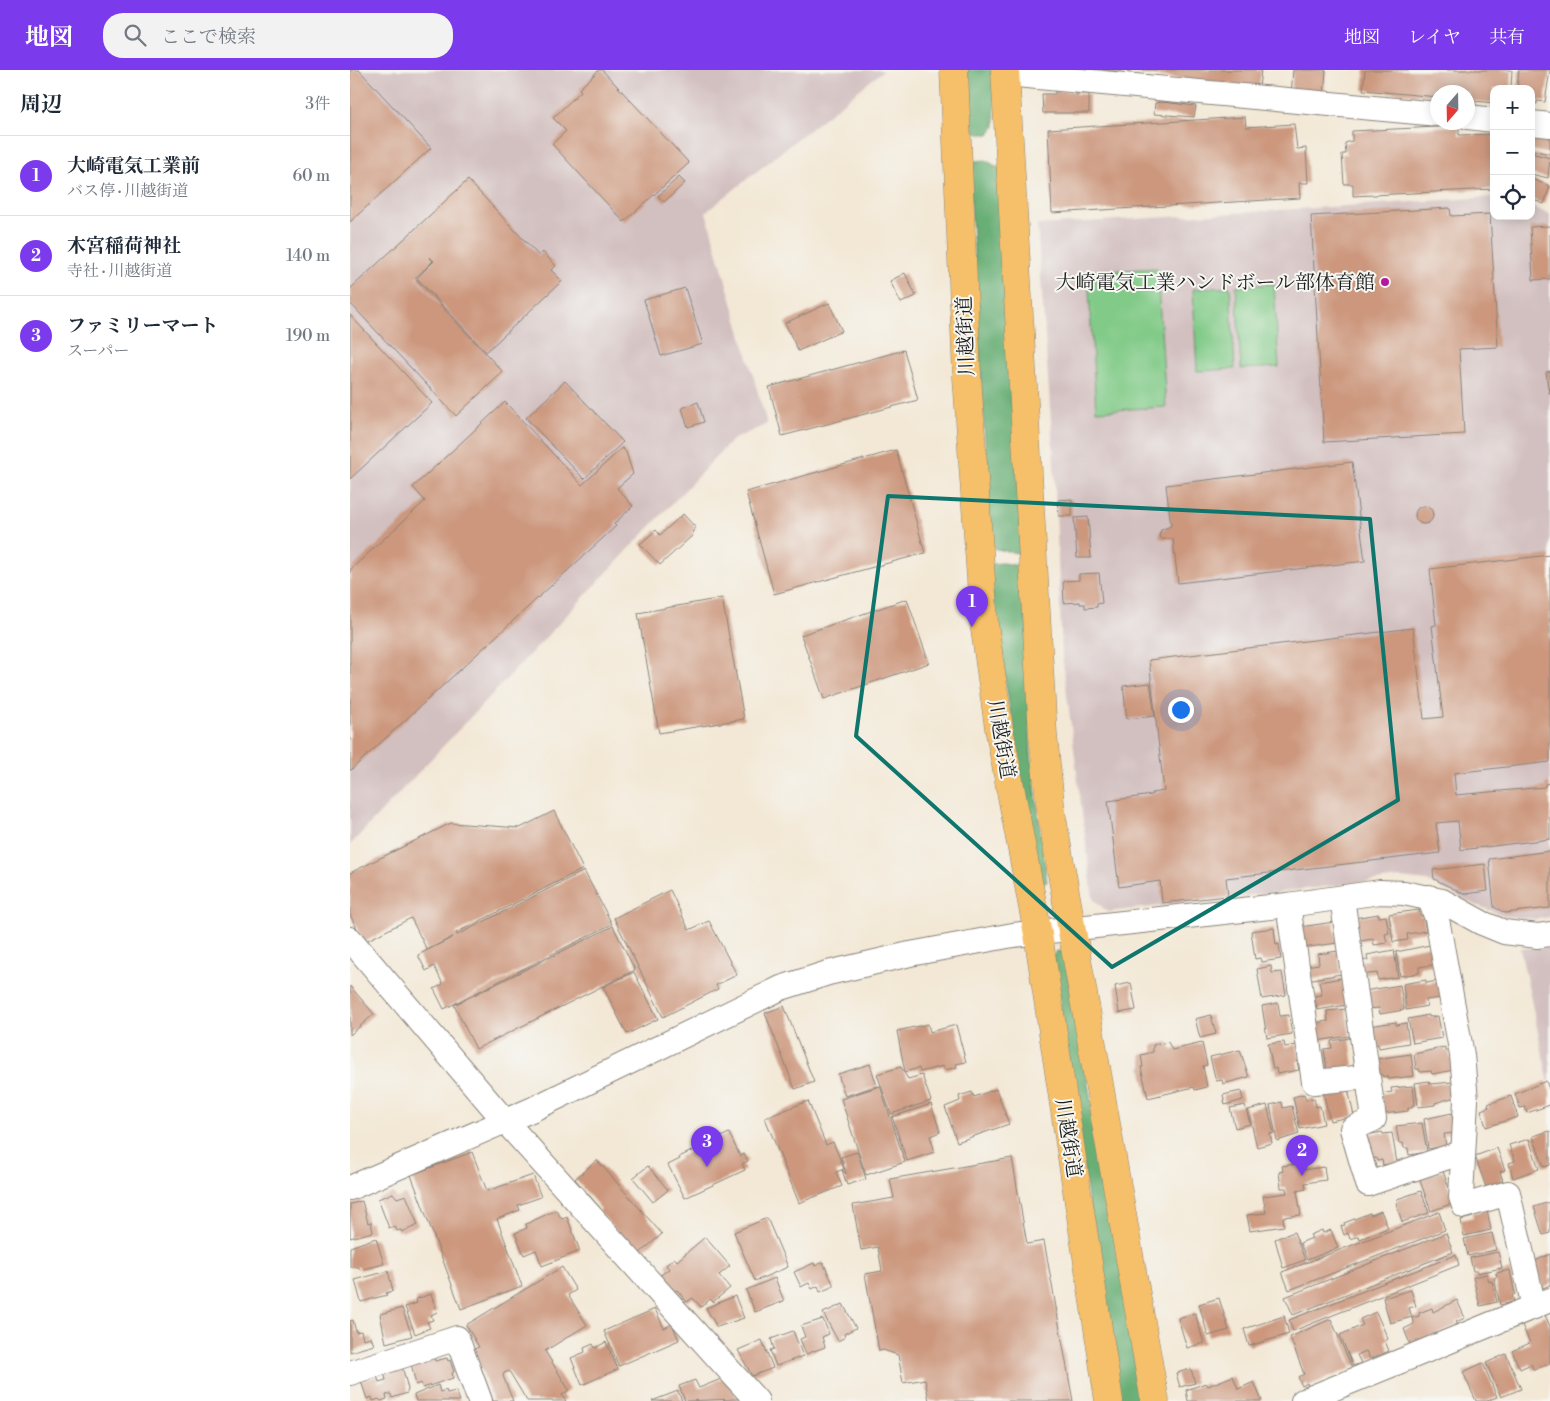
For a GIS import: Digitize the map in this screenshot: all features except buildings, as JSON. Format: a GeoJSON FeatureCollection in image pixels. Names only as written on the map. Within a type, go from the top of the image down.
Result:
{"type":"FeatureCollection","features":[{"type":"Feature","properties":{"kind":"highway","name":"川越街道"},"geometry":{"type":"LineString","coordinates":[[954,70],[967,387],[980,585],[999,728],[1038,934],[1109,1401]]}},
{"type":"Feature","properties":{"kind":"highway","name":"川越街道"},"geometry":{"type":"LineString","coordinates":[[1006,72],[1043,735],[1052,812],[1071,928],[1155,1401]]}},
{"type":"Feature","properties":{"kind":"street"},"geometry":{"type":"LineString","coordinates":[[1006,72],[1430,113]]}},
{"type":"Feature","properties":{"kind":"street"},"geometry":{"type":"LineString","coordinates":[[1475,118],[1490,120]]}},
{"type":"Feature","properties":{"kind":"street"},"geometry":{"type":"LineString","coordinates":[[1535,123],[1550,125]]}},
{"type":"Feature","properties":{"kind":"street"},"geometry":{"type":"LineString","coordinates":[[350,1188],[540,1106],[781,988],[828,973],[910,954],[1012,935],[1038,934],[1071,928],[1288,905],[1380,892],[1429,897],[1442,901],[1482,923],[1504,932],[1538,936],[1550,934]]}},
{"type":"Feature","properties":{"kind":"street"},"geometry":{"type":"LineString","coordinates":[[1303,1401],[1542,1303],[1508,1193],[1464,1206],[1461,1198],[1466,1100],[1462,1055],[1437,919],[1429,897]]}},
{"type":"Feature","properties":{"kind":"street"},"geometry":{"type":"LineString","coordinates":[[1342,898],[1374,1119],[1352,1129],[1368,1184],[1462,1152]]}},
{"type":"Feature","properties":{"kind":"street"},"geometry":{"type":"LineString","coordinates":[[1288,905],[1314,1082],[1367,1077]]}},
{"type":"Feature","properties":{"kind":"street"},"geometry":{"type":"LineString","coordinates":[[350,939],[504,1120],[758,1401]]}},
{"type":"Feature","properties":{"kind":"street"},"geometry":{"type":"LineString","coordinates":[[350,1373],[457,1338],[480,1401]]}},
{"type":"Feature","properties":{"kind":"highlighted area"},"geometry":{"type":"Polygon","coordinates":[[[888,496],[1370,519],[1398,800],[1112,967],[856,736],[888,496]]]}},
{"type":"Feature","properties":{"kind":"shaded area"},"geometry":{"type":"Polygon","coordinates":[[[350,70],[884,70],[706,212],[767,424],[732,440],[350,845],[350,70]]]}},
{"type":"Feature","properties":{"kind":"shaded area"},"geometry":{"type":"Polygon","coordinates":[[[1490,197],[1490,220],[1535,220],[1535,208],[1550,214],[1550,917],[1536,919],[1505,916],[1476,905],[1427,881],[1400,878],[1108,912],[1093,899],[1062,655],[1054,462],[1037,225],[1490,197]]]}},
{"type":"Feature","properties":{"kind":"shaded area"},"geometry":{"type":"Polygon","coordinates":[[[1520,948],[1550,948],[1550,1085],[1547,1074],[1520,948]]]}},
{"type":"Feature","properties":{"kind":"green space"},"geometry":{"type":"Polygon","coordinates":[[[963,70],[994,70],[995,127],[989,134],[979,134],[968,129],[963,70]]]}},
{"type":"Feature","properties":{"kind":"green space"},"geometry":{"type":"Polygon","coordinates":[[[986,160],[1000,169],[1022,554],[991,548],[969,170],[975,161],[986,160]]]}},
{"type":"Feature","properties":{"kind":"green space"},"geometry":{"type":"Polygon","coordinates":[[[1157,268],[1166,407],[1096,411],[1088,272],[1157,268]]]}},
{"type":"Feature","properties":{"kind":"green space"},"geometry":{"type":"Polygon","coordinates":[[[1274,284],[1279,367],[1241,369],[1236,286],[1274,284]]]}},
{"type":"Feature","properties":{"kind":"green space"},"geometry":{"type":"Polygon","coordinates":[[[1230,287],[1235,369],[1197,371],[1193,289],[1230,287]]]}},
{"type":"Feature","properties":{"kind":"green space"},"geometry":{"type":"Polygon","coordinates":[[[1003,563],[1025,567],[1031,753],[1047,882],[1037,884],[987,564],[1003,563]]]}},
{"type":"Feature","properties":{"kind":"green space"},"geometry":{"type":"Polygon","coordinates":[[[1057,951],[1064,952],[1146,1401],[1117,1401],[1053,955],[1057,951]]]}},
{"type":"Feature","properties":{"kind":"place","name":"大崎電気工業ハンドボール部体育館"},"geometry":{"type":"Point","coordinates":[1385,282]}},
{"type":"Feature","properties":{"kind":"place","name":"大崎電気工業前"},"geometry":{"type":"Point","coordinates":[972,627]}},
{"type":"Feature","properties":{"kind":"place","name":"ファミリーマート"},"geometry":{"type":"Point","coordinates":[707,1167]}},
{"type":"Feature","properties":{"kind":"place","name":"木宮稲荷神社"},"geometry":{"type":"Point","coordinates":[1302,1176]}}]}
